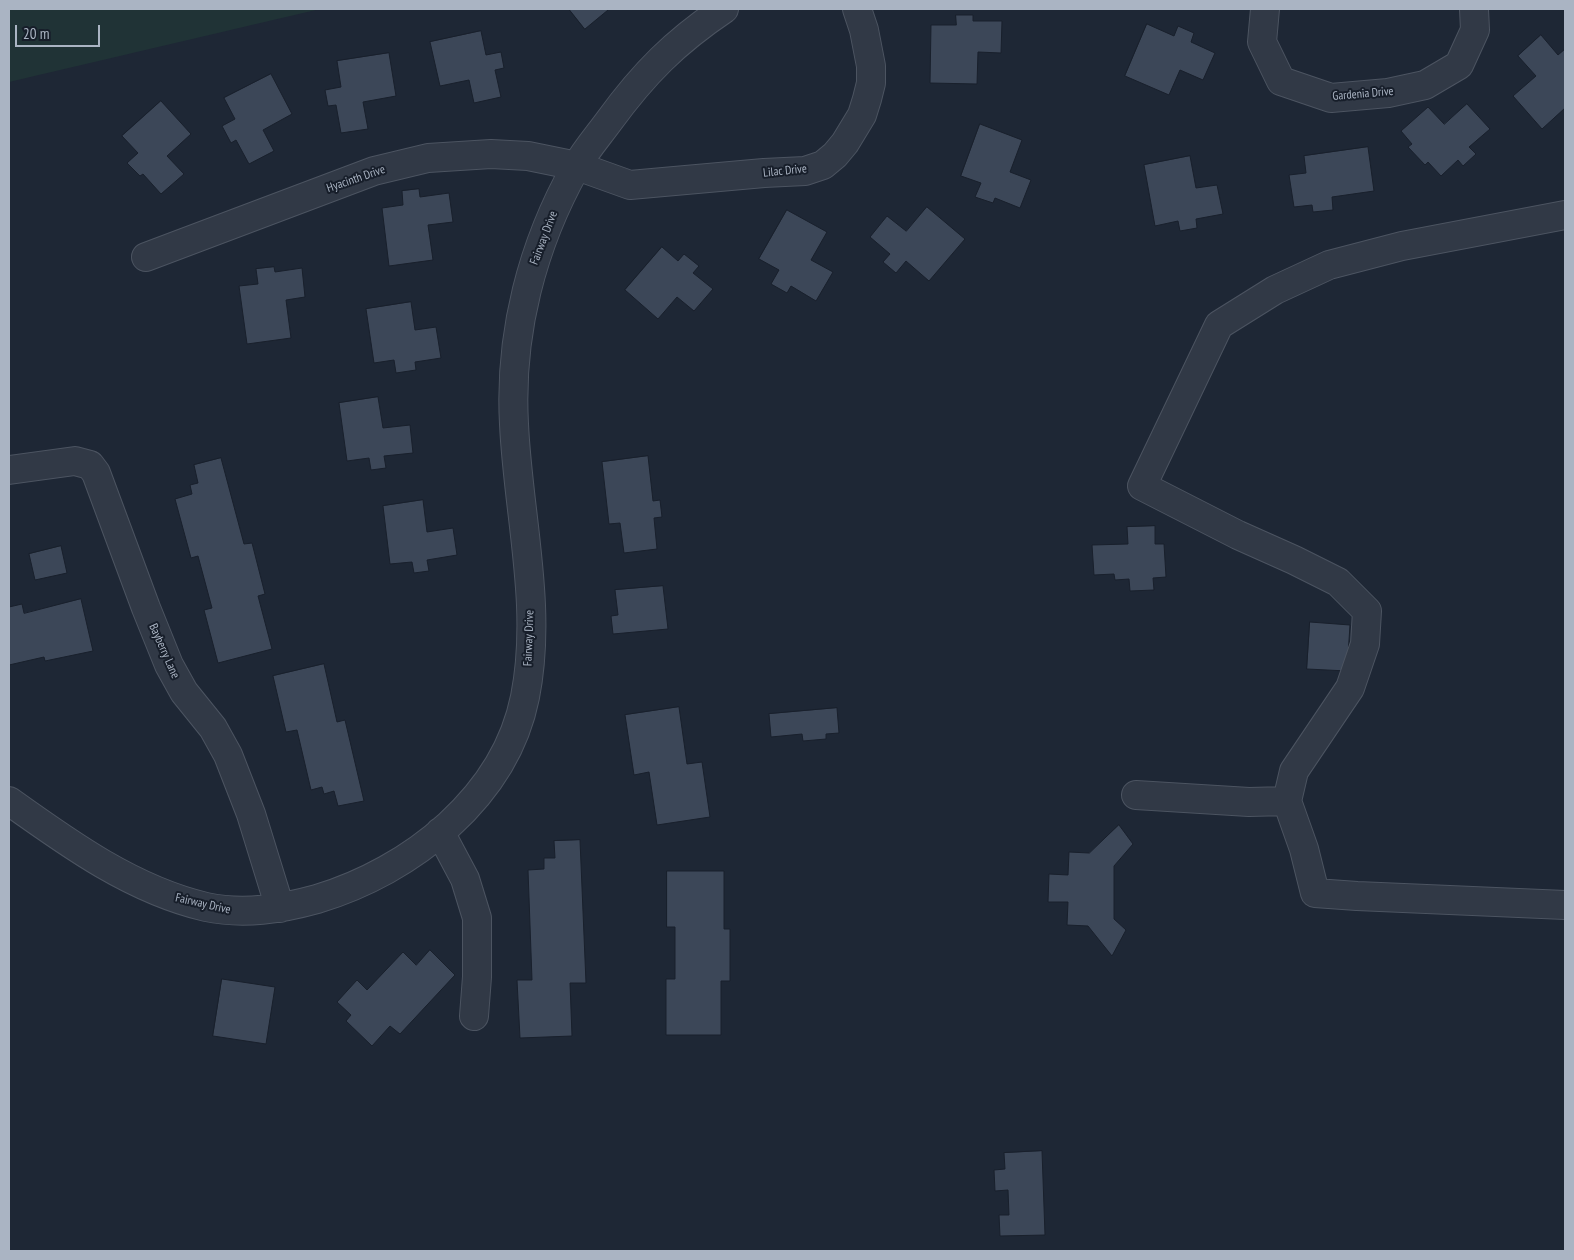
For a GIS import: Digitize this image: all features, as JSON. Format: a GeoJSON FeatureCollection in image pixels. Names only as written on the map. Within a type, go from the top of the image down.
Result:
{"type":"FeatureCollection","features":[{"type":"Feature","properties":{"kind":"street","name":"Fairway Drive"},"geometry":{"type":"LineString","coordinates":[[9,801],[126,878],[153,890],[208,907],[236,912],[280,908],[332,894],[362,882],[392,866],[419,848],[460,814],[494,772],[508,746],[519,719],[525,696],[530,649],[531,610],[514,424],[514,371],[523,304],[531,272],[550,217],[577,166],[614,113],[645,75],[683,38],[724,9]]}},
{"type":"Feature","properties":{"kind":"street","name":"Lilac Drive"},"geometry":{"type":"LineString","coordinates":[[577,166],[630,186],[764,173],[805,171],[823,165],[846,143],[858,123],[868,99],[871,83],[871,66],[864,30],[857,9]]}},
{"type":"Feature","properties":{"kind":"street","name":"Gardenia Drive"},"geometry":{"type":"LineString","coordinates":[[1265,9],[1262,42],[1281,81],[1331,98],[1388,93],[1425,85],[1459,65],[1475,30],[1474,9]]}},
{"type":"Feature","properties":{"kind":"street","name":"Hyacinth Drive"},"geometry":{"type":"LineString","coordinates":[[146,258],[374,171],[428,158],[491,154],[528,156],[577,166]]}},
{"type":"Feature","properties":{"kind":"street"},"geometry":{"type":"LineString","coordinates":[[1565,215],[1402,246],[1329,265],[1275,290],[1219,325],[1142,486],[1238,535],[1338,582],[1366,611],[1365,644],[1350,688],[1294,771],[1287,801],[1304,849],[1315,893],[1565,905]]}},
{"type":"Feature","properties":{"kind":"street","name":"Bayberry Lane"},"geometry":{"type":"LineString","coordinates":[[9,470],[75,461],[90,465],[96,473],[137,586],[169,665],[184,692],[213,728],[228,755],[251,814],[280,908]]}},
{"type":"Feature","properties":{"kind":"street"},"geometry":{"type":"LineString","coordinates":[[1136,794],[1248,802],[1287,801]]}},
{"type":"Feature","properties":{"kind":"street"},"geometry":{"type":"LineString","coordinates":[[440,832],[466,879],[477,918],[474,1016]]}},
{"type":"Feature","properties":{"kind":"green space"},"geometry":{"type":"Polygon","coordinates":[[[9,9],[320,9],[9,82],[9,9]]]}},
{"type":"Feature","properties":{"kind":"building"},"geometry":{"type":"Polygon","coordinates":[[[569,9],[607,9],[608,10],[585,29],[569,9]]]}},
{"type":"Feature","properties":{"kind":"building"},"geometry":{"type":"Polygon","coordinates":[[[956,15],[973,15],[973,21],[1002,21],[1001,53],[978,52],[977,84],[930,83],[931,25],[956,25],[956,15]]]}},
{"type":"Feature","properties":{"kind":"building"},"geometry":{"type":"Polygon","coordinates":[[[1147,24],[1174,36],[1178,26],[1194,33],[1191,42],[1215,53],[1203,80],[1180,70],[1169,95],[1125,76],[1147,24]]]}},
{"type":"Feature","properties":{"kind":"building"},"geometry":{"type":"Polygon","coordinates":[[[481,31],[486,55],[501,52],[504,68],[495,70],[501,97],[474,103],[469,80],[440,86],[430,42],[481,31]]]}},
{"type":"Feature","properties":{"kind":"building"},"geometry":{"type":"Polygon","coordinates":[[[1541,35],[1558,55],[1565,49],[1565,108],[1542,129],[1513,96],[1536,76],[1518,56],[1541,35]]]}},
{"type":"Feature","properties":{"kind":"building"},"geometry":{"type":"Polygon","coordinates":[[[389,53],[396,96],[363,102],[368,129],[341,133],[336,105],[328,106],[325,90],[341,87],[337,61],[389,53]]]}},
{"type":"Feature","properties":{"kind":"building"},"geometry":{"type":"Polygon","coordinates":[[[271,74],[292,114],[263,130],[274,151],[249,164],[236,140],[231,143],[222,126],[235,119],[224,98],[271,74]]]}},
{"type":"Feature","properties":{"kind":"building"},"geometry":{"type":"Polygon","coordinates":[[[161,101],[191,134],[167,156],[184,174],[161,194],[143,174],[140,176],[127,163],[138,153],[122,136],[161,101]]]}},
{"type":"Feature","properties":{"kind":"building"},"geometry":{"type":"Polygon","coordinates":[[[1467,104],[1490,129],[1469,147],[1476,154],[1463,166],[1458,160],[1441,176],[1428,162],[1425,165],[1408,147],[1412,144],[1401,131],[1428,107],[1444,124],[1467,104]]]}},
{"type":"Feature","properties":{"kind":"building"},"geometry":{"type":"Polygon","coordinates":[[[980,124],[1022,140],[1010,172],[1031,180],[1020,208],[995,198],[993,203],[975,197],[981,183],[961,176],[980,124]]]}},
{"type":"Feature","properties":{"kind":"building"},"geometry":{"type":"Polygon","coordinates":[[[1368,147],[1374,191],[1332,197],[1333,210],[1313,212],[1312,205],[1294,207],[1289,175],[1306,173],[1304,156],[1368,147]]]}},
{"type":"Feature","properties":{"kind":"building"},"geometry":{"type":"Polygon","coordinates":[[[1190,156],[1196,188],[1217,185],[1223,214],[1196,219],[1197,228],[1180,231],[1178,221],[1155,226],[1144,165],[1190,156]]]}},
{"type":"Feature","properties":{"kind":"building"},"geometry":{"type":"Polygon","coordinates":[[[419,189],[420,197],[449,193],[453,222],[428,225],[433,260],[389,266],[382,208],[403,205],[402,191],[419,189]]]}},
{"type":"Feature","properties":{"kind":"building"},"geometry":{"type":"Polygon","coordinates":[[[927,207],[965,239],[929,281],[906,261],[896,273],[883,262],[890,254],[870,237],[887,216],[906,231],[927,207]]]}},
{"type":"Feature","properties":{"kind":"building"},"geometry":{"type":"Polygon","coordinates":[[[787,210],[827,232],[811,260],[833,272],[816,301],[791,286],[787,293],[771,284],[779,270],[759,259],[787,210]]]}},
{"type":"Feature","properties":{"kind":"building"},"geometry":{"type":"Polygon","coordinates":[[[662,247],[678,261],[684,254],[699,266],[693,273],[713,289],[694,311],[677,297],[658,319],[625,290],[662,247]]]}},
{"type":"Feature","properties":{"kind":"building"},"geometry":{"type":"Polygon","coordinates":[[[274,267],[275,272],[302,268],[305,297],[286,300],[291,338],[247,344],[239,286],[258,284],[256,269],[274,267]]]}},
{"type":"Feature","properties":{"kind":"building"},"geometry":{"type":"Polygon","coordinates":[[[411,302],[415,330],[436,327],[441,358],[415,362],[416,370],[396,373],[394,360],[374,363],[366,309],[411,302]]]}},
{"type":"Feature","properties":{"kind":"building"},"geometry":{"type":"Polygon","coordinates":[[[378,397],[383,428],[410,425],[413,453],[384,456],[386,468],[371,470],[369,458],[347,461],[339,403],[378,397]]]}},
{"type":"Feature","properties":{"kind":"building"},"geometry":{"type":"Polygon","coordinates":[[[648,456],[653,501],[660,500],[662,517],[654,518],[657,549],[624,553],[620,523],[609,524],[602,462],[648,456]]]}},
{"type":"Feature","properties":{"kind":"building"},"geometry":{"type":"Polygon","coordinates":[[[221,458],[244,544],[252,543],[265,594],[258,596],[272,649],[218,663],[204,610],[212,608],[198,556],[191,558],[175,499],[192,494],[190,485],[198,483],[194,465],[221,458]]]}},
{"type":"Feature","properties":{"kind":"building"},"geometry":{"type":"Polygon","coordinates":[[[423,500],[427,532],[453,528],[457,555],[427,560],[429,571],[414,573],[412,562],[390,564],[383,506],[423,500]]]}},
{"type":"Feature","properties":{"kind":"building"},"geometry":{"type":"Polygon","coordinates":[[[1155,526],[1155,544],[1164,544],[1166,577],[1153,578],[1154,590],[1130,591],[1129,579],[1115,580],[1114,574],[1094,575],[1092,545],[1128,544],[1127,527],[1155,526]]]}},
{"type":"Feature","properties":{"kind":"building"},"geometry":{"type":"Polygon","coordinates":[[[61,546],[67,573],[35,580],[29,554],[61,546]]]}},
{"type":"Feature","properties":{"kind":"building"},"geometry":{"type":"Polygon","coordinates":[[[663,586],[668,629],[613,634],[611,616],[618,615],[615,590],[663,586]]]}},
{"type":"Feature","properties":{"kind":"building"},"geometry":{"type":"Polygon","coordinates":[[[81,599],[93,651],[45,661],[44,657],[9,665],[9,607],[22,604],[24,613],[81,599]]]}},
{"type":"Feature","properties":{"kind":"building"},"geometry":{"type":"Polygon","coordinates":[[[1310,622],[1350,625],[1347,671],[1307,669],[1310,622]]]}},
{"type":"Feature","properties":{"kind":"building"},"geometry":{"type":"Polygon","coordinates":[[[324,664],[337,722],[345,720],[364,801],[338,806],[334,791],[324,794],[322,787],[311,790],[297,730],[286,732],[273,676],[324,664]]]}},
{"type":"Feature","properties":{"kind":"building"},"geometry":{"type":"Polygon","coordinates":[[[679,707],[687,764],[702,762],[710,817],[657,825],[649,772],[634,775],[625,715],[679,707]]]}},
{"type":"Feature","properties":{"kind":"building"},"geometry":{"type":"Polygon","coordinates":[[[837,708],[839,733],[826,734],[826,739],[803,741],[802,734],[771,737],[769,714],[837,708]]]}},
{"type":"Feature","properties":{"kind":"building"},"geometry":{"type":"Polygon","coordinates":[[[1119,825],[1133,844],[1114,866],[1114,919],[1126,930],[1112,956],[1088,926],[1067,925],[1068,902],[1048,902],[1049,874],[1068,875],[1069,852],[1089,853],[1119,825]]]}},
{"type":"Feature","properties":{"kind":"building"},"geometry":{"type":"Polygon","coordinates":[[[580,840],[586,983],[570,983],[572,1036],[520,1038],[517,980],[532,980],[528,870],[544,869],[544,858],[555,858],[554,841],[580,840]]]}},
{"type":"Feature","properties":{"kind":"building"},"geometry":{"type":"Polygon","coordinates":[[[667,871],[724,871],[724,929],[730,929],[730,981],[721,981],[721,1035],[666,1035],[666,979],[675,979],[675,927],[667,927],[667,871]]]}},
{"type":"Feature","properties":{"kind":"building"},"geometry":{"type":"Polygon","coordinates":[[[430,950],[455,975],[400,1034],[390,1026],[372,1046],[346,1021],[351,1015],[337,1002],[357,980],[367,990],[403,952],[416,965],[430,950]]]}},
{"type":"Feature","properties":{"kind":"building"},"geometry":{"type":"Polygon","coordinates":[[[222,979],[275,987],[266,1044],[213,1036],[222,979]]]}},
{"type":"Feature","properties":{"kind":"building"},"geometry":{"type":"Polygon","coordinates":[[[1042,1151],[1045,1235],[1000,1236],[999,1215],[1009,1215],[1008,1190],[995,1191],[994,1170],[1005,1169],[1004,1153],[1042,1151]]]}}]}
